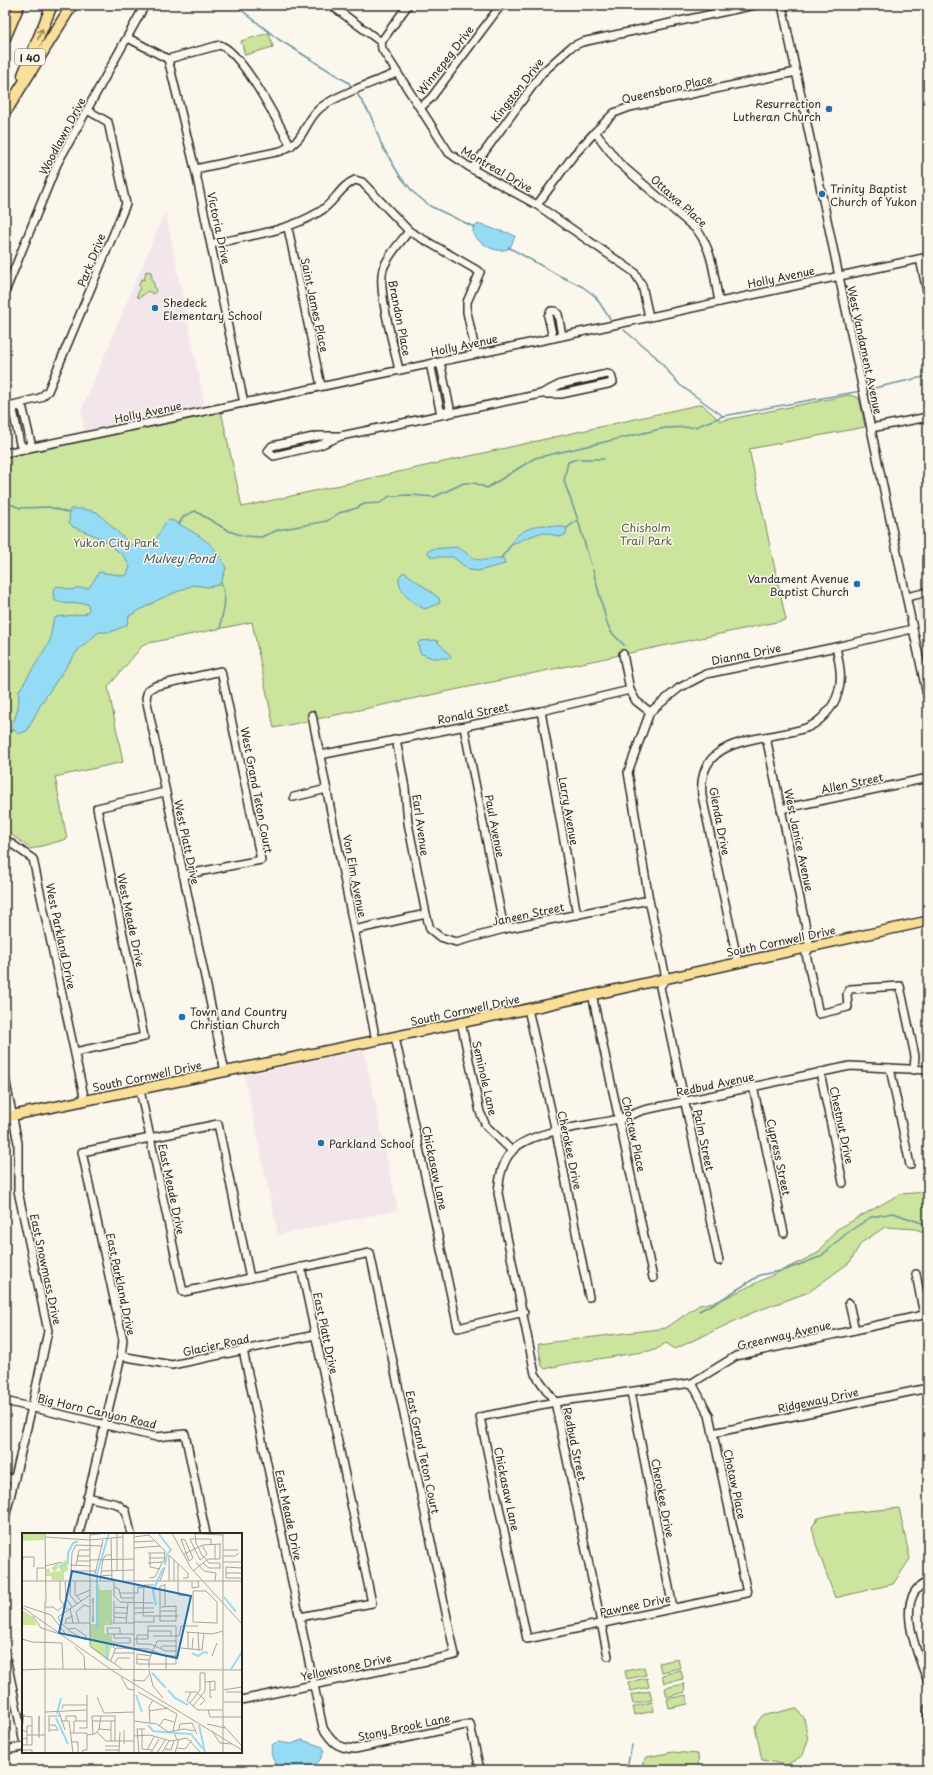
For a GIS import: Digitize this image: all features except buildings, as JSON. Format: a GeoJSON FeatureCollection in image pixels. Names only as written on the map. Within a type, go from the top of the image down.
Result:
{"type":"FeatureCollection","features":[{"type":"Feature","properties":{"kind":"highway","name":"I 40"},"geometry":{"type":"LineString","coordinates":[[5,38],[19,5]]}},
{"type":"Feature","properties":{"kind":"highway","name":"I 40"},"geometry":{"type":"LineString","coordinates":[[6,112],[52,5]]}},
{"type":"Feature","properties":{"kind":"highway"},"geometry":{"type":"LineString","coordinates":[[6,112],[72,5]]}},
{"type":"Feature","properties":{"kind":"main road","name":"South Cornwell Drive"},"geometry":{"type":"LineString","coordinates":[[9,1116],[528,1009],[928,921]]}},
{"type":"Feature","properties":{"kind":"street"},"geometry":{"type":"LineString","coordinates":[[145,5],[128,38],[168,59],[220,44],[227,47],[254,82],[291,146]]}},
{"type":"Feature","properties":{"kind":"street","name":"Montreal Drive"},"geometry":{"type":"LineString","coordinates":[[331,5],[381,42],[382,49],[449,153],[472,169],[537,205],[634,272],[642,285],[649,317]]}},
{"type":"Feature","properties":{"kind":"street"},"geometry":{"type":"LineString","coordinates":[[381,42],[408,5]]}},
{"type":"Feature","properties":{"kind":"street","name":"Winnepeg Drive"},"geometry":{"type":"LineString","coordinates":[[420,108],[431,98],[501,5]]}},
{"type":"Feature","properties":{"kind":"street","name":"Kingston Drive"},"geometry":{"type":"LineString","coordinates":[[472,169],[542,73],[571,47],[582,42],[755,5]]}},
{"type":"Feature","properties":{"kind":"street","name":"West Vandament Avenue"},"geometry":{"type":"LineString","coordinates":[[782,5],[912,630],[928,700]]}},
{"type":"Feature","properties":{"kind":"street","name":"Woodlawn Drive"},"geometry":{"type":"LineString","coordinates":[[5,292],[57,164],[128,38]]}},
{"type":"Feature","properties":{"kind":"street","name":"Victoria Drive"},"geometry":{"type":"LineString","coordinates":[[168,59],[195,169],[244,403]]}},
{"type":"Feature","properties":{"kind":"street","name":"Queensboro Place"},"geometry":{"type":"LineString","coordinates":[[537,205],[573,156],[614,113],[630,107],[796,72]]}},
{"type":"Feature","properties":{"kind":"street"},"geometry":{"type":"LineString","coordinates":[[195,169],[280,151],[291,146],[301,137],[317,111],[329,102],[397,73]]}},
{"type":"Feature","properties":{"kind":"street","name":"Park Drive"},"geometry":{"type":"LineString","coordinates":[[17,405],[40,398],[48,391],[126,204],[108,122],[87,110]]}},
{"type":"Feature","properties":{"kind":"street","name":"Ottawa Place"},"geometry":{"type":"LineString","coordinates":[[595,132],[620,163],[697,230],[703,238],[708,247],[719,302]]}},
{"type":"Feature","properties":{"kind":"street"},"geometry":{"type":"LineString","coordinates":[[211,244],[288,228],[329,206],[348,183],[355,180],[362,182],[409,231],[480,272],[467,302],[467,312],[476,354]]}},
{"type":"Feature","properties":{"kind":"street","name":"Saint James Place"},"geometry":{"type":"LineString","coordinates":[[288,228],[321,386]]}},
{"type":"Feature","properties":{"kind":"street","name":"Brandon Place"},"geometry":{"type":"LineString","coordinates":[[399,370],[382,292],[381,278],[389,257],[409,231]]}},
{"type":"Feature","properties":{"kind":"street","name":"Holly Avenue"},"geometry":{"type":"LineString","coordinates":[[5,453],[553,338],[928,257]]}},
{"type":"Feature","properties":{"kind":"street"},"geometry":{"type":"LineString","coordinates":[[920,259],[928,296]]}},
{"type":"Feature","properties":{"kind":"street"},"geometry":{"type":"LineString","coordinates":[[553,338],[548,316],[551,311],[555,311],[558,314],[562,336]]}},
{"type":"Feature","properties":{"kind":"street"},"geometry":{"type":"LineString","coordinates":[[435,362],[441,366],[450,408],[446,414],[440,410],[431,368],[435,362]]}},
{"type":"Feature","properties":{"kind":"street"},"geometry":{"type":"LineString","coordinates":[[340,436],[320,445],[274,456],[268,451],[272,446],[318,436],[340,436],[541,394],[561,394],[608,384],[613,382],[613,378],[611,375],[607,374],[561,384],[541,394]]}},
{"type":"Feature","properties":{"kind":"street"},"geometry":{"type":"LineString","coordinates":[[5,406],[17,405],[24,409],[30,443],[26,449],[20,444],[13,410],[17,405]]}},
{"type":"Feature","properties":{"kind":"street"},"geometry":{"type":"LineString","coordinates":[[871,428],[928,417]]}},
{"type":"Feature","properties":{"kind":"street"},"geometry":{"type":"LineString","coordinates":[[906,597],[928,592]]}},
{"type":"Feature","properties":{"kind":"street","name":"Dianna Drive"},"geometry":{"type":"LineString","coordinates":[[650,712],[679,688],[706,674],[836,648],[912,630]]}},
{"type":"Feature","properties":{"kind":"street","name":"Glenda Drive"},"geometry":{"type":"LineString","coordinates":[[738,963],[702,796],[701,783],[709,760],[728,746],[807,728],[820,719],[831,707],[838,693],[840,673],[836,648]]}},
{"type":"Feature","properties":{"kind":"street"},"geometry":{"type":"LineString","coordinates":[[623,654],[630,690],[636,701],[650,712],[628,772],[649,900],[666,978]]}},
{"type":"Feature","properties":{"kind":"street","name":"West Platt Drive"},"geometry":{"type":"LineString","coordinates":[[221,671],[155,686],[148,690],[146,698],[225,1072]]}},
{"type":"Feature","properties":{"kind":"street","name":"West Grand Teton Court"},"geometry":{"type":"LineString","coordinates":[[183,875],[261,860],[221,671]]}},
{"type":"Feature","properties":{"kind":"street","name":"Ronald Street"},"geometry":{"type":"LineString","coordinates":[[320,755],[541,711],[630,690]]}},
{"type":"Feature","properties":{"kind":"street","name":"Larry Avenue"},"geometry":{"type":"LineString","coordinates":[[541,711],[576,915]]}},
{"type":"Feature","properties":{"kind":"street","name":"Von Elm Avenue"},"geometry":{"type":"LineString","coordinates":[[312,715],[376,1041]]}},
{"type":"Feature","properties":{"kind":"street","name":"Paul Avenue"},"geometry":{"type":"LineString","coordinates":[[464,727],[504,929]]}},
{"type":"Feature","properties":{"kind":"street","name":"West Janice Avenue"},"geometry":{"type":"LineString","coordinates":[[766,737],[810,947],[806,954],[819,1014],[848,1007],[847,994],[850,989],[900,986],[915,1056],[914,1070]]}},
{"type":"Feature","properties":{"kind":"street","name":"Earl Avenue"},"geometry":{"type":"LineString","coordinates":[[396,739],[405,788],[408,823],[426,914]]}},
{"type":"Feature","properties":{"kind":"street","name":"Allen Street"},"geometry":{"type":"LineString","coordinates":[[781,809],[928,778]]}},
{"type":"Feature","properties":{"kind":"street"},"geometry":{"type":"LineString","coordinates":[[294,797],[326,789]]}},
{"type":"Feature","properties":{"kind":"street","name":"West Meade Drive"},"geometry":{"type":"LineString","coordinates":[[75,1052],[144,1036],[97,808],[165,792]]}},
{"type":"Feature","properties":{"kind":"street","name":"West Parkland Drive"},"geometry":{"type":"LineString","coordinates":[[5,839],[33,859],[75,1052]]}},
{"type":"Feature","properties":{"kind":"street","name":"Janeen Street"},"geometry":{"type":"LineString","coordinates":[[426,914],[430,929],[440,937],[456,942],[504,929],[649,900]]}},
{"type":"Feature","properties":{"kind":"street"},"geometry":{"type":"LineString","coordinates":[[354,930],[426,914]]}},
{"type":"Feature","properties":{"kind":"street","name":"Palm Street"},"geometry":{"type":"LineString","coordinates":[[666,978],[660,987],[719,1261]]}},
{"type":"Feature","properties":{"kind":"street","name":"Choctaw Place"},"geometry":{"type":"LineString","coordinates":[[592,994],[653,1278]]}},
{"type":"Feature","properties":{"kind":"street","name":"Cherokee Drive"},"geometry":{"type":"LineString","coordinates":[[528,1009],[556,1132],[589,1297]]}},
{"type":"Feature","properties":{"kind":"street","name":"Seminole Lane"},"geometry":{"type":"LineString","coordinates":[[461,1022],[480,1112],[486,1126],[512,1151]]}},
{"type":"Feature","properties":{"kind":"street","name":"Chickasaw Lane"},"geometry":{"type":"LineString","coordinates":[[396,1037],[458,1328],[524,1312]]}},
{"type":"Feature","properties":{"kind":"street"},"geometry":{"type":"LineString","coordinates":[[75,1052],[85,1101]]}},
{"type":"Feature","properties":{"kind":"street","name":"Redbud Avenue"},"geometry":{"type":"LineString","coordinates":[[512,1151],[534,1137],[619,1119],[644,1110],[850,1066],[928,1070]]}},
{"type":"Feature","properties":{"kind":"street"},"geometry":{"type":"LineString","coordinates":[[890,1068],[910,1165]]}},
{"type":"Feature","properties":{"kind":"street","name":"Chestnut Drive"},"geometry":{"type":"LineString","coordinates":[[820,1072],[843,1183]]}},
{"type":"Feature","properties":{"kind":"street","name":"East Snowmass Drive"},"geometry":{"type":"LineString","coordinates":[[5,1078],[9,1116],[18,1143],[18,1191],[48,1331],[32,1407],[5,1518]]}},
{"type":"Feature","properties":{"kind":"street","name":"Cypress Street"},"geometry":{"type":"LineString","coordinates":[[753,1086],[784,1233]]}},
{"type":"Feature","properties":{"kind":"street","name":"East Meade Drive"},"geometry":{"type":"LineString","coordinates":[[140,1090],[182,1292],[250,1278]]}},
{"type":"Feature","properties":{"kind":"street"},"geometry":{"type":"LineString","coordinates":[[150,1138],[218,1124],[250,1278],[301,1267]]}},
{"type":"Feature","properties":{"kind":"street","name":"East Parkland Drive"},"geometry":{"type":"LineString","coordinates":[[79,1533],[121,1356],[123,1340],[82,1152],[150,1138]]}},
{"type":"Feature","properties":{"kind":"street","name":"Redbud Street"},"geometry":{"type":"LineString","coordinates":[[512,1151],[499,1179],[498,1193],[524,1312],[535,1374],[556,1402],[608,1656]]}},
{"type":"Feature","properties":{"kind":"street","name":"East Grand Teton Court"},"geometry":{"type":"LineString","coordinates":[[301,1267],[370,1253],[455,1655]]}},
{"type":"Feature","properties":{"kind":"street","name":"East Platt Drive"},"geometry":{"type":"LineString","coordinates":[[300,1617],[372,1603],[301,1267]]}},
{"type":"Feature","properties":{"kind":"street"},"geometry":{"type":"LineString","coordinates":[[916,1274],[926,1314]]}},
{"type":"Feature","properties":{"kind":"street"},"geometry":{"type":"LineString","coordinates":[[849,1303],[855,1330]]}},
{"type":"Feature","properties":{"kind":"street","name":"Greenway Avenue"},"geometry":{"type":"LineString","coordinates":[[556,1402],[692,1383],[736,1356],[926,1314]]}},
{"type":"Feature","properties":{"kind":"street","name":"Glacier Road"},"geometry":{"type":"LineString","coordinates":[[121,1356],[172,1365],[315,1335]]}},
{"type":"Feature","properties":{"kind":"street","name":"East Meade Drive"},"geometry":{"type":"LineString","coordinates":[[243,1350],[315,1685]]}},
{"type":"Feature","properties":{"kind":"street","name":"Chotaw Place"},"geometry":{"type":"LineString","coordinates":[[692,1383],[709,1416],[747,1593]]}},
{"type":"Feature","properties":{"kind":"street","name":"Ridgeway Drive"},"geometry":{"type":"LineString","coordinates":[[713,1433],[928,1388]]}},
{"type":"Feature","properties":{"kind":"street","name":"Cherokee Drive"},"geometry":{"type":"LineString","coordinates":[[631,1392],[674,1608]]}},
{"type":"Feature","properties":{"kind":"street","name":"Big Horn Canyon Road"},"geometry":{"type":"LineString","coordinates":[[5,1400],[156,1437],[185,1434],[206,1533]]}},
{"type":"Feature","properties":{"kind":"street","name":"Chickasaw Lane"},"geometry":{"type":"LineString","coordinates":[[527,1639],[480,1417],[556,1402]]}},
{"type":"Feature","properties":{"kind":"street"},"geometry":{"type":"LineString","coordinates":[[5,1477],[15,1480]]}},
{"type":"Feature","properties":{"kind":"street"},"geometry":{"type":"LineString","coordinates":[[87,1497],[117,1504],[126,1511],[131,1533]]}},
{"type":"Feature","properties":{"kind":"street"},"geometry":{"type":"LineString","coordinates":[[928,1582],[921,1585],[916,1591],[911,1600],[910,1607],[913,1640],[928,1682]]}},
{"type":"Feature","properties":{"kind":"street","name":"Pawnee Drive"},"geometry":{"type":"LineString","coordinates":[[527,1639],[747,1593]]}},
{"type":"Feature","properties":{"kind":"street"},"geometry":{"type":"LineString","coordinates":[[5,1652],[7,1674],[22,1735]]}},
{"type":"Feature","properties":{"kind":"street","name":"Yellowstone Drive"},"geometry":{"type":"LineString","coordinates":[[242,1699],[455,1655]]}},
{"type":"Feature","properties":{"kind":"street","name":"Stony Brook Lane"},"geometry":{"type":"LineString","coordinates":[[315,1685],[323,1728],[330,1740],[343,1748],[356,1749],[470,1724],[480,1770]]}},
{"type":"Feature","properties":{"kind":"street"},"geometry":{"type":"LineString","coordinates":[[928,1708],[928,1722]]}},
{"type":"Feature","properties":{"kind":"street"},"geometry":{"type":"LineString","coordinates":[[5,1750],[22,1747]]}},
{"type":"Feature","properties":{"kind":"shaded area","name":"Shedeck Elementary School"},"geometry":{"type":"Polygon","coordinates":[[[164,214],[166,215],[205,406],[85,433],[81,411],[164,214]]]}},
{"type":"Feature","properties":{"kind":"shaded area"},"geometry":{"type":"Polygon","coordinates":[[[928,593],[928,660],[916,602],[918,597],[928,593]]]}},
{"type":"Feature","properties":{"kind":"shaded area","name":"Parkland School"},"geometry":{"type":"Polygon","coordinates":[[[364,1050],[398,1210],[278,1235],[244,1075],[364,1050]]]}},
{"type":"Feature","properties":{"kind":"green space"},"geometry":{"type":"Polygon","coordinates":[[[269,33],[273,47],[245,55],[241,41],[269,33]]]}},
{"type":"Feature","properties":{"kind":"green space"},"geometry":{"type":"Polygon","coordinates":[[[146,271],[151,272],[156,291],[153,294],[148,291],[139,298],[137,296],[140,287],[139,285],[141,279],[144,280],[146,271]]]}},
{"type":"Feature","properties":{"kind":"green space","name":"Chisholm Trail Park"},"geometry":{"type":"Polygon","coordinates":[[[849,395],[859,398],[865,427],[749,449],[786,620],[274,728],[252,622],[144,644],[108,687],[123,762],[55,777],[67,839],[31,849],[5,830],[5,457],[221,411],[242,507],[702,404],[720,421],[849,395]]]}},
{"type":"Feature","properties":{"kind":"green space"},"geometry":{"type":"Polygon","coordinates":[[[928,1192],[928,1234],[916,1229],[885,1227],[861,1243],[850,1262],[809,1292],[754,1312],[675,1349],[666,1343],[655,1350],[566,1364],[545,1369],[542,1366],[538,1344],[666,1328],[699,1305],[719,1301],[818,1253],[836,1230],[900,1194],[928,1192]]]}},
{"type":"Feature","properties":{"kind":"green space"},"geometry":{"type":"Polygon","coordinates":[[[899,1508],[910,1559],[893,1584],[835,1598],[816,1544],[812,1527],[818,1518],[835,1514],[899,1508]]]}},
{"type":"Feature","properties":{"kind":"green space"},"geometry":{"type":"Polygon","coordinates":[[[678,1659],[680,1668],[661,1672],[659,1663],[678,1659]]]}},
{"type":"Feature","properties":{"kind":"green space"},"geometry":{"type":"Polygon","coordinates":[[[644,1667],[646,1675],[627,1679],[625,1671],[644,1667]]]}},
{"type":"Feature","properties":{"kind":"green space"},"geometry":{"type":"Polygon","coordinates":[[[681,1670],[683,1679],[664,1683],[662,1675],[681,1670]]]}},
{"type":"Feature","properties":{"kind":"green space"},"geometry":{"type":"Polygon","coordinates":[[[647,1678],[649,1687],[630,1691],[628,1682],[647,1678]]]}},
{"type":"Feature","properties":{"kind":"green space"},"geometry":{"type":"Polygon","coordinates":[[[684,1684],[685,1692],[667,1697],[665,1688],[684,1684]]]}},
{"type":"Feature","properties":{"kind":"green space"},"geometry":{"type":"Polygon","coordinates":[[[650,1691],[652,1700],[633,1704],[631,1695],[650,1691]]]}},
{"type":"Feature","properties":{"kind":"green space"},"geometry":{"type":"Polygon","coordinates":[[[686,1695],[688,1704],[669,1708],[667,1699],[686,1695]]]}},
{"type":"Feature","properties":{"kind":"green space"},"geometry":{"type":"Polygon","coordinates":[[[652,1702],[654,1711],[635,1715],[633,1707],[652,1702]]]}},
{"type":"Feature","properties":{"kind":"green space"},"geometry":{"type":"Polygon","coordinates":[[[796,1708],[804,1718],[808,1740],[803,1755],[787,1765],[762,1760],[755,1726],[762,1716],[796,1708]]]}},
{"type":"Feature","properties":{"kind":"green space"},"geometry":{"type":"Polygon","coordinates":[[[673,1752],[698,1754],[699,1770],[642,1770],[641,1766],[647,1757],[673,1752]]]}},
{"type":"Feature","properties":{"kind":"water"},"geometry":{"type":"Polygon","coordinates":[[[481,224],[515,236],[510,248],[505,250],[495,250],[481,242],[473,235],[473,226],[481,224]]]}},
{"type":"Feature","properties":{"kind":"water","name":"Mulvey Pond"},"geometry":{"type":"Polygon","coordinates":[[[70,509],[83,509],[97,512],[131,545],[151,542],[156,538],[163,526],[169,520],[174,521],[198,535],[210,545],[216,551],[226,568],[219,585],[208,587],[193,585],[158,600],[129,616],[127,625],[111,632],[99,632],[78,650],[42,702],[27,731],[18,734],[12,728],[18,708],[19,691],[50,641],[53,621],[56,617],[85,614],[89,610],[88,604],[67,603],[54,600],[53,590],[57,586],[72,590],[76,588],[89,588],[99,572],[126,576],[130,567],[124,556],[101,538],[73,527],[69,522],[70,509]]]}},
{"type":"Feature","properties":{"kind":"water"},"geometry":{"type":"Polygon","coordinates":[[[539,525],[567,528],[566,534],[561,537],[546,533],[539,533],[512,544],[513,540],[524,531],[539,525]]]}},
{"type":"Feature","properties":{"kind":"water"},"geometry":{"type":"Polygon","coordinates":[[[456,547],[478,560],[501,558],[504,559],[505,564],[478,571],[469,570],[453,557],[431,557],[427,552],[432,549],[456,547]]]}},
{"type":"Feature","properties":{"kind":"water"},"geometry":{"type":"Polygon","coordinates":[[[403,572],[439,598],[440,603],[425,609],[407,597],[401,588],[399,577],[403,572]]]}},
{"type":"Feature","properties":{"kind":"water"},"geometry":{"type":"Polygon","coordinates":[[[436,640],[451,656],[451,658],[432,658],[420,653],[418,643],[420,641],[436,640]]]}},
{"type":"Feature","properties":{"kind":"water"},"geometry":{"type":"Polygon","coordinates":[[[302,1740],[323,1747],[323,1754],[318,1762],[307,1768],[307,1770],[277,1770],[271,1751],[273,1744],[278,1742],[291,1744],[302,1740]]]}},
{"type":"Feature","properties":{"kind":"waterway"},"geometry":{"type":"LineString","coordinates":[[235,5],[278,39],[349,83],[352,88]]}},
{"type":"Feature","properties":{"kind":"waterway"},"geometry":{"type":"LineString","coordinates":[[356,92],[370,114],[382,146],[400,176],[414,193],[430,206],[474,227]]}},
{"type":"Feature","properties":{"kind":"waterway"},"geometry":{"type":"LineString","coordinates":[[508,247],[583,287],[595,296],[610,319]]}},
{"type":"Feature","properties":{"kind":"waterway"},"geometry":{"type":"LineString","coordinates":[[624,330],[655,356],[680,385],[723,416]]}},
{"type":"Feature","properties":{"kind":"waterway"},"geometry":{"type":"LineString","coordinates":[[865,390],[928,376]]}},
{"type":"Feature","properties":{"kind":"waterway"},"geometry":{"type":"LineString","coordinates":[[178,525],[184,516],[195,511],[229,531],[244,536],[261,537],[278,530],[327,521],[339,513],[357,508],[364,504],[380,503],[390,496],[411,495],[434,497],[464,483],[474,483],[487,488],[535,458],[665,428],[695,427],[723,416],[861,391]]}},
{"type":"Feature","properties":{"kind":"waterway"},"geometry":{"type":"LineString","coordinates":[[591,565],[578,520],[564,481],[568,462],[577,459],[604,459]]}},
{"type":"Feature","properties":{"kind":"waterway"},"geometry":{"type":"LineString","coordinates":[[5,502],[20,508],[49,507],[69,513]]}},
{"type":"Feature","properties":{"kind":"waterway"},"geometry":{"type":"LineString","coordinates":[[567,528],[578,520]]}},
{"type":"Feature","properties":{"kind":"waterway"},"geometry":{"type":"LineString","coordinates":[[501,558],[512,544]]}},
{"type":"Feature","properties":{"kind":"waterway"},"geometry":{"type":"LineString","coordinates":[[593,570],[607,623],[611,632],[624,645]]}},
{"type":"Feature","properties":{"kind":"waterway"},"geometry":{"type":"LineString","coordinates":[[221,583],[225,601],[221,619],[221,627]]}},
{"type":"Feature","properties":{"kind":"waterway"},"geometry":{"type":"LineString","coordinates":[[5,733],[14,730]]}},
{"type":"Feature","properties":{"kind":"waterway"},"geometry":{"type":"LineString","coordinates":[[699,1311],[719,1301],[760,1275],[785,1270],[820,1257],[847,1233],[871,1217],[893,1213],[928,1225]]}},
{"type":"Feature","properties":{"kind":"waterway"},"geometry":{"type":"LineString","coordinates":[[627,1770],[632,1745]]}},
{"type":"Feature","properties":{"kind":"place","name":"Resurrection Lutheran Church"},"geometry":{"type":"Point","coordinates":[829,109]}},
{"type":"Feature","properties":{"kind":"place","name":"Trinity Baptist Church of Yukon"},"geometry":{"type":"Point","coordinates":[822,194]}},
{"type":"Feature","properties":{"kind":"place","name":"Shedeck Elementary School"},"geometry":{"type":"Point","coordinates":[155,308]}},
{"type":"Feature","properties":{"kind":"place","name":"Vandament Avenue Baptist Church"},"geometry":{"type":"Point","coordinates":[857,584]}},
{"type":"Feature","properties":{"kind":"place","name":"Town and Country Christian Church"},"geometry":{"type":"Point","coordinates":[182,1017]}},
{"type":"Feature","properties":{"kind":"place","name":"Parkland School"},"geometry":{"type":"Point","coordinates":[321,1143]}},
{"type":"Feature","properties":{"kind":"park label","name":"Yukon City Park"},"geometry":{"type":"Point","coordinates":[116,542]}}]}
